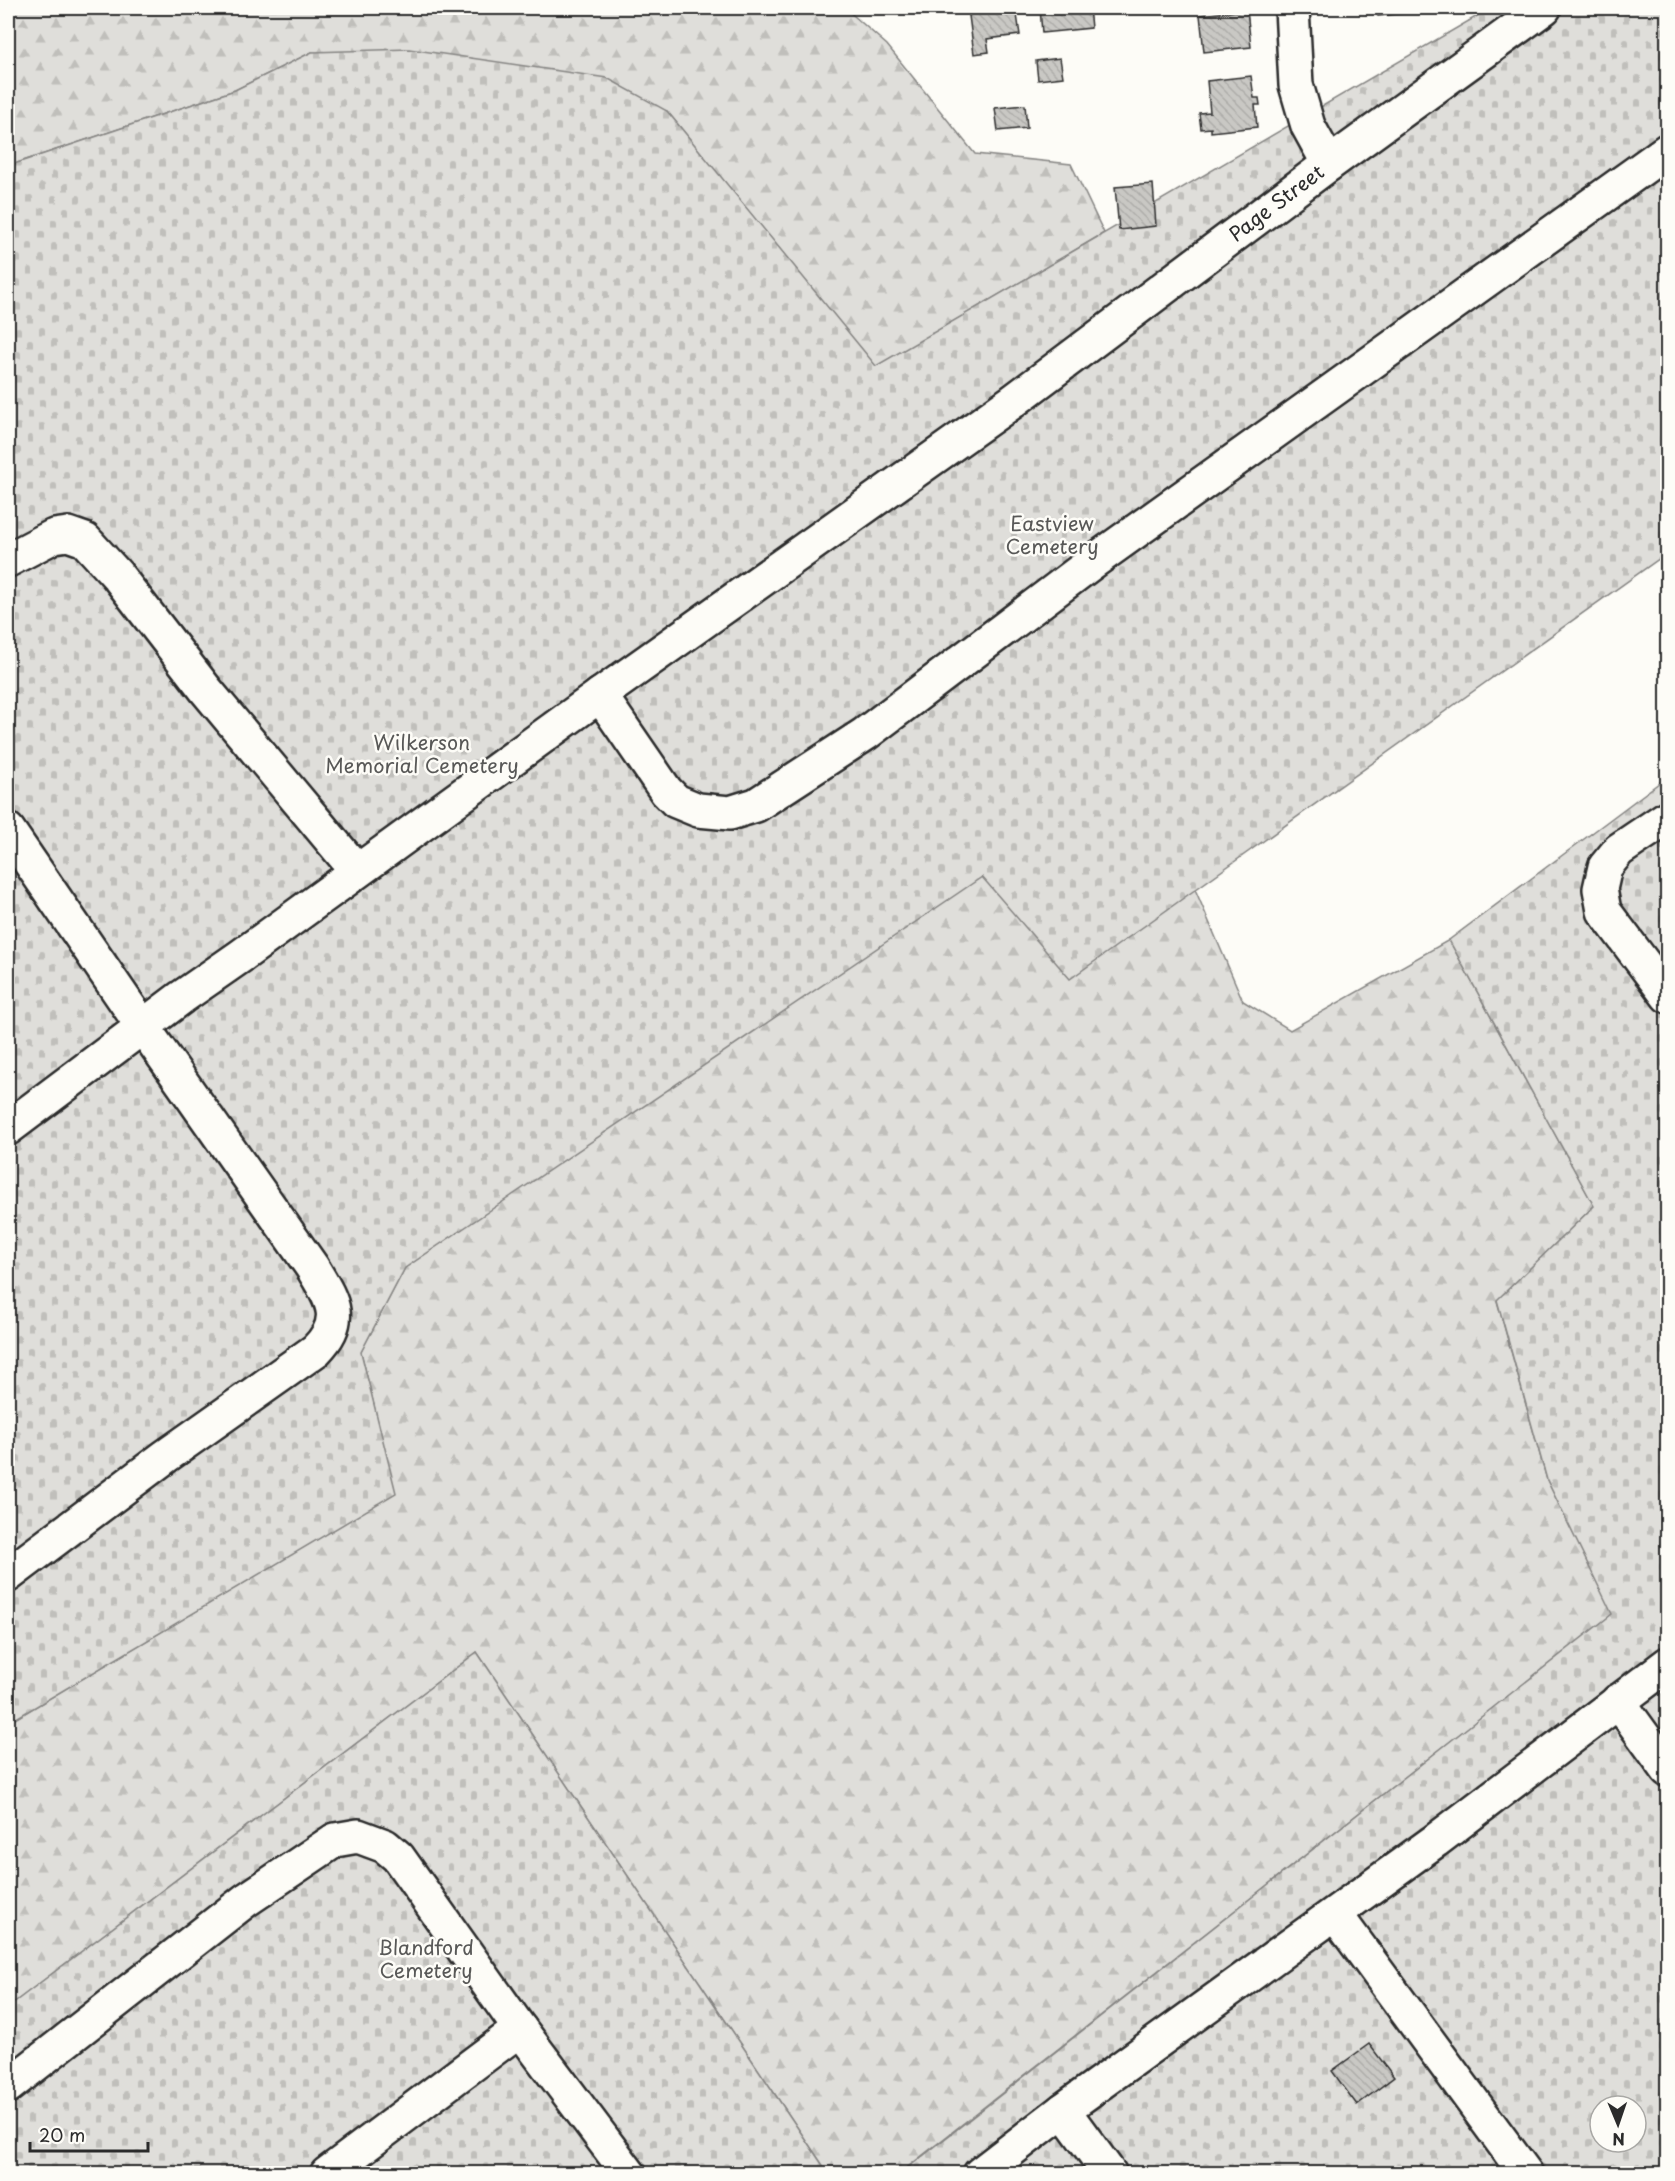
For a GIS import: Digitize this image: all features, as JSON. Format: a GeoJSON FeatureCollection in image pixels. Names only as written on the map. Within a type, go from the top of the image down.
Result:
{"type":"FeatureCollection","features":[{"type":"Feature","properties":{"kind":"street"},"geometry":{"type":"LineString","coordinates":[[1292,8],[1296,85],[1308,126],[1329,164]]}},
{"type":"Feature","properties":{"kind":"street","name":"Page Street"},"geometry":{"type":"LineString","coordinates":[[8,1128],[182,996],[241,956],[600,695],[1012,402],[1329,164],[1544,8]]}},
{"type":"Feature","properties":{"kind":"street"},"geometry":{"type":"LineString","coordinates":[[600,695],[666,791],[676,801],[698,810],[730,813],[756,805],[865,734],[1090,564],[1668,150]]}},
{"type":"Feature","properties":{"kind":"street"},"geometry":{"type":"LineString","coordinates":[[8,560],[54,536],[68,534],[85,540],[117,575],[206,690],[357,871]]}},
{"type":"Feature","properties":{"kind":"street"},"geometry":{"type":"LineString","coordinates":[[1668,817],[1619,850],[1605,867],[1600,889],[1604,911],[1668,996]]}},
{"type":"Feature","properties":{"kind":"street"},"geometry":{"type":"LineString","coordinates":[[8,830],[312,1267],[332,1300],[334,1320],[327,1339],[316,1350],[166,1456],[8,1575]]}},
{"type":"Feature","properties":{"kind":"street"},"geometry":{"type":"LineString","coordinates":[[980,2174],[1063,2110],[1435,1841],[1668,1665]]}},
{"type":"Feature","properties":{"kind":"street"},"geometry":{"type":"LineString","coordinates":[[1618,1701],[1668,1770]]}},
{"type":"Feature","properties":{"kind":"street"},"geometry":{"type":"LineString","coordinates":[[8,2086],[246,1900],[335,1840],[358,1836],[385,1846],[398,1857],[520,2029],[629,2174]]}},
{"type":"Feature","properties":{"kind":"street"},"geometry":{"type":"LineString","coordinates":[[1335,1914],[1526,2174]]}},
{"type":"Feature","properties":{"kind":"street"},"geometry":{"type":"LineString","coordinates":[[327,2174],[520,2029]]}},
{"type":"Feature","properties":{"kind":"street"},"geometry":{"type":"LineString","coordinates":[[1063,2110],[1110,2174]]}},
{"type":"Feature","properties":{"kind":"green space"},"geometry":{"type":"Polygon","coordinates":[[[8,8],[845,8],[887,45],[975,154],[1071,164],[1104,233],[876,367],[667,111],[312,52],[235,90],[8,166],[8,8]]]}},
{"type":"Feature","properties":{"kind":"green space","name":"Wilkerson Memorial Cemetery"},"geometry":{"type":"Polygon","coordinates":[[[1491,8],[1667,8],[1667,553],[1070,979],[982,877],[405,1268],[361,1352],[396,1493],[8,1723],[8,166],[235,90],[312,52],[409,49],[607,78],[667,111],[876,366],[1491,8]]]}},
{"type":"Feature","properties":{"kind":"green space"},"geometry":{"type":"Polygon","coordinates":[[[1140,761],[1243,1001],[1290,1030],[1449,940],[1594,1206],[1497,1301],[1547,1480],[1613,1614],[900,2173],[828,2173],[477,1652],[8,2007],[8,1723],[395,1493],[361,1352],[405,1268],[1140,761]]]}},
{"type":"Feature","properties":{"kind":"green space"},"geometry":{"type":"Polygon","coordinates":[[[1667,777],[1667,2173],[900,2174],[1612,1614],[1547,1480],[1497,1300],[1594,1206],[1449,940],[1667,777]]]}},
{"type":"Feature","properties":{"kind":"green space","name":"Blandford Cemetery"},"geometry":{"type":"Polygon","coordinates":[[[477,1652],[828,2173],[8,2174],[8,2007],[477,1652]]]}},
{"type":"Feature","properties":{"kind":"building"},"geometry":{"type":"Polygon","coordinates":[[[968,8],[1016,8],[1020,35],[987,39],[989,52],[974,54],[968,8]]]}},
{"type":"Feature","properties":{"kind":"building"},"geometry":{"type":"Polygon","coordinates":[[[1040,8],[1089,8],[1091,28],[1042,33],[1040,8]]]}},
{"type":"Feature","properties":{"kind":"building"},"geometry":{"type":"Polygon","coordinates":[[[1377,8],[1406,8],[1406,13],[1378,16],[1377,8]]]}},
{"type":"Feature","properties":{"kind":"building"},"geometry":{"type":"Polygon","coordinates":[[[1247,10],[1251,47],[1204,52],[1200,15],[1247,10]]]}},
{"type":"Feature","properties":{"kind":"building"},"geometry":{"type":"Polygon","coordinates":[[[1060,58],[1063,77],[1038,80],[1036,61],[1060,58]]]}},
{"type":"Feature","properties":{"kind":"building"},"geometry":{"type":"Polygon","coordinates":[[[1251,76],[1254,98],[1259,98],[1260,105],[1255,105],[1257,127],[1211,132],[1211,128],[1201,129],[1199,113],[1210,112],[1207,81],[1251,76]]]}},
{"type":"Feature","properties":{"kind":"building"},"geometry":{"type":"Polygon","coordinates":[[[1025,105],[1027,128],[998,131],[995,108],[1025,105]]]}},
{"type":"Feature","properties":{"kind":"building"},"geometry":{"type":"Polygon","coordinates":[[[1153,184],[1156,226],[1119,230],[1115,187],[1153,184]]]}},
{"type":"Feature","properties":{"kind":"building"},"geometry":{"type":"Polygon","coordinates":[[[1369,2044],[1394,2077],[1357,2105],[1332,2071],[1369,2044]]]}},
{"type":"Feature","properties":{"kind":"park label","name":"Eastview Cemetery"},"geometry":{"type":"Point","coordinates":[1052,536]}}]}
